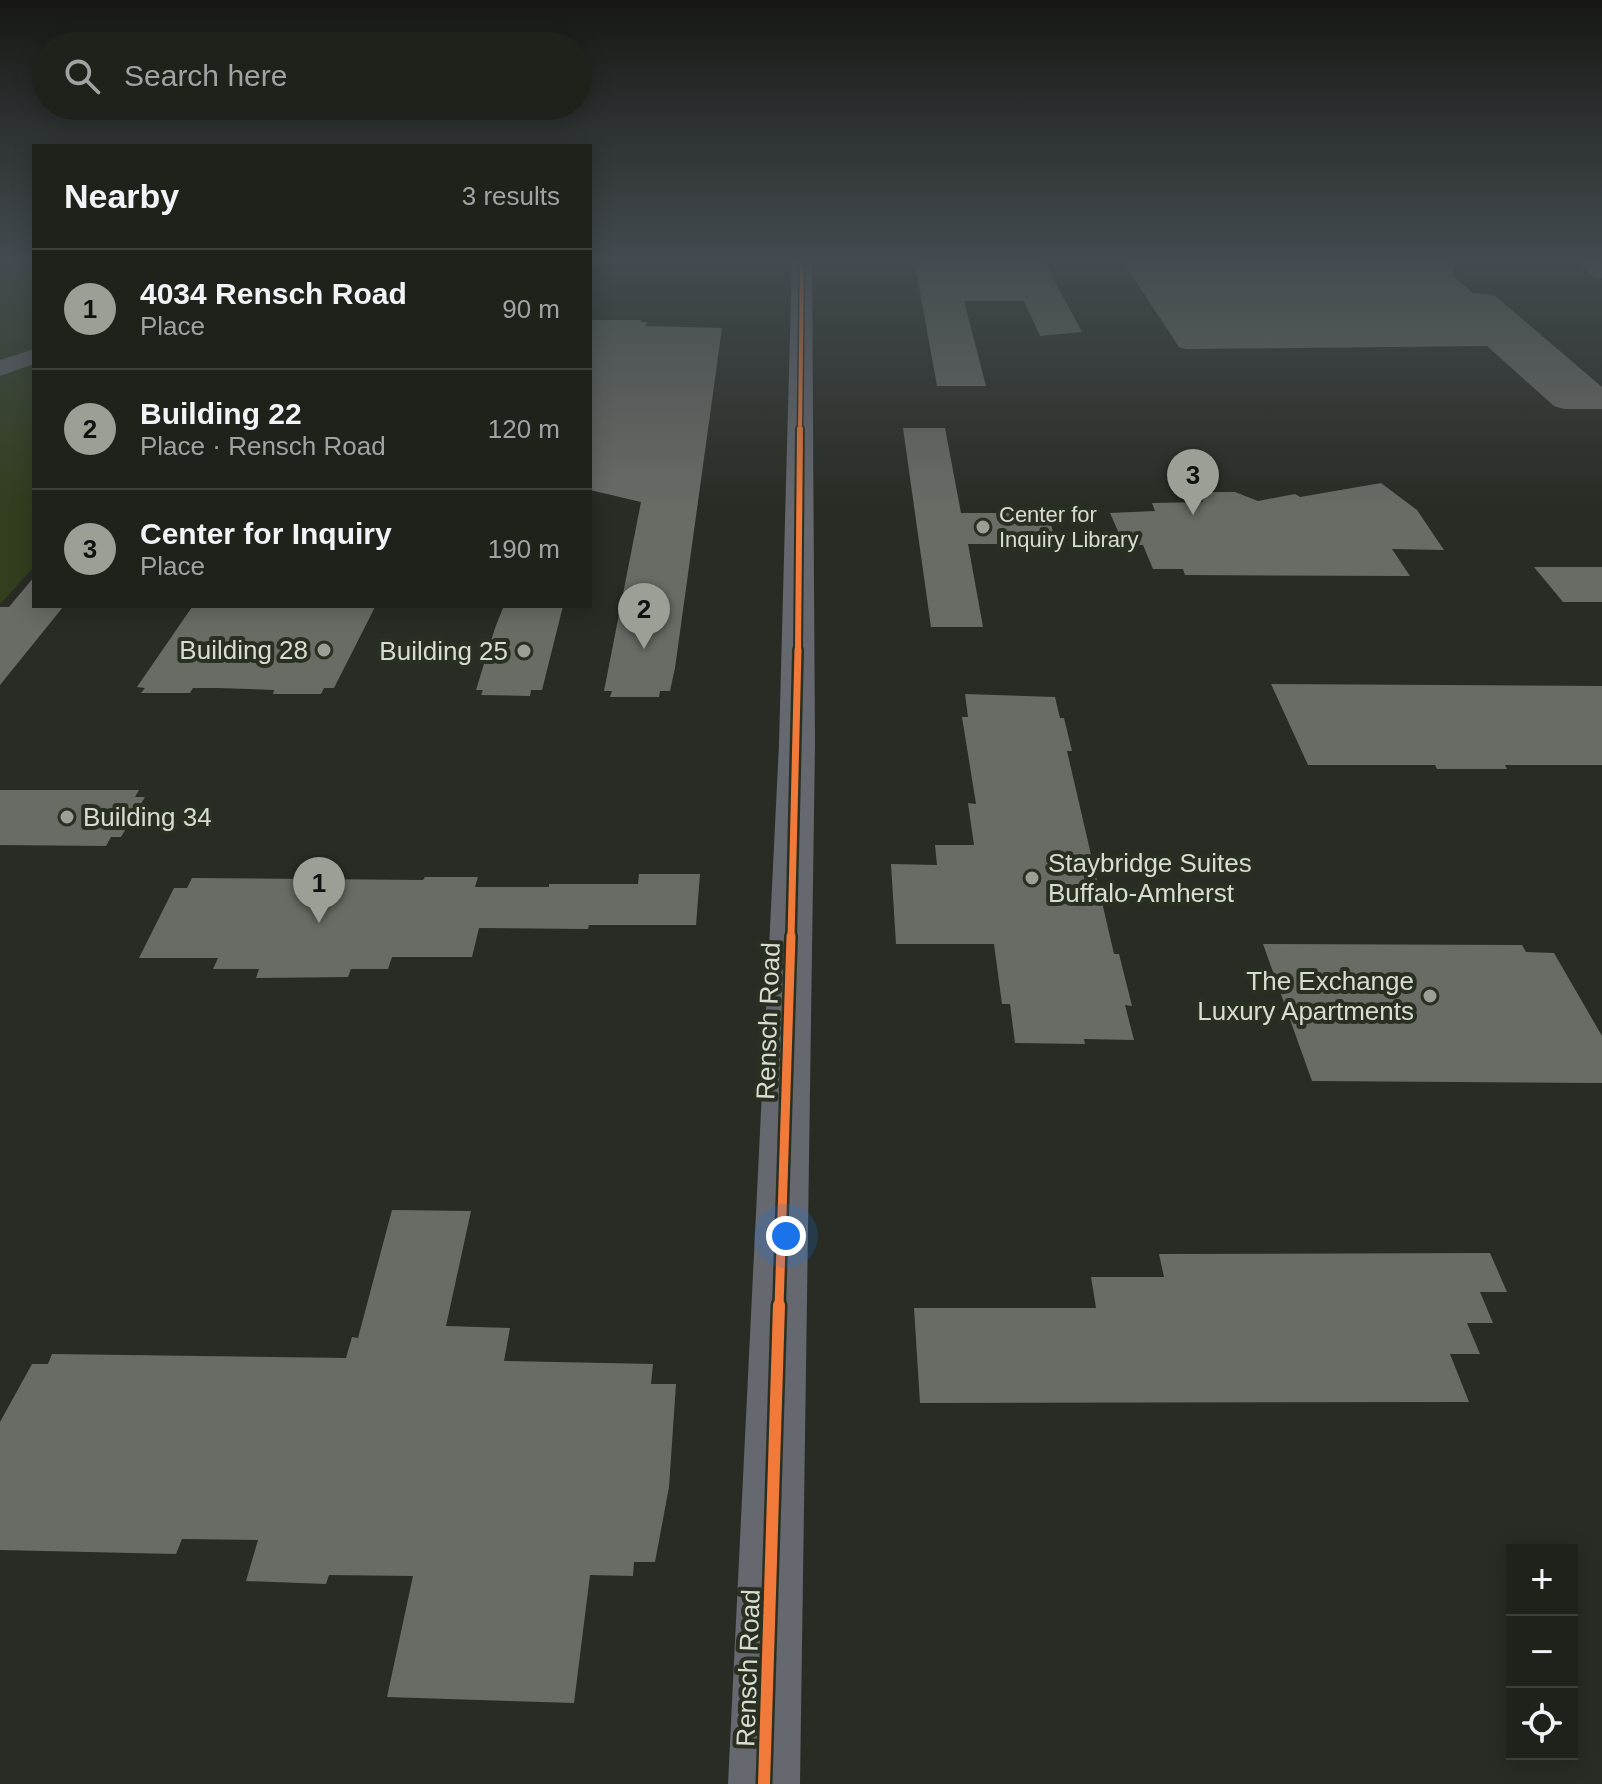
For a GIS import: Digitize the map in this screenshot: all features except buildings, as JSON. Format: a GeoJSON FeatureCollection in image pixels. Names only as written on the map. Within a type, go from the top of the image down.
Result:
{"type":"FeatureCollection","features":[{"type":"Feature","properties":{"kind":"highway"},"geometry":{"type":"LineString","coordinates":[[0,350],[24,342]]}},
{"type":"Feature","properties":{"kind":"highway"},"geometry":{"type":"LineString","coordinates":[[0,368],[32,357]]}},
{"type":"Feature","properties":{"kind":"street","name":"Rensch Road"},"geometry":{"type":"LineString","coordinates":[[764,1784],[797,744],[801,342]]}},
{"type":"Feature","properties":{"kind":"green space"},"geometry":{"type":"Polygon","coordinates":[[[0,342],[32,342],[32,569],[0,604],[0,342]]]}},
{"type":"Feature","properties":{"kind":"cycle path"},"geometry":{"type":"LineString","coordinates":[[764,1784],[797,744],[801,342]]}},
{"type":"Feature","properties":{"kind":"place","name":"Center for Inquiry"},"geometry":{"type":"Point","coordinates":[1193,515]}},
{"type":"Feature","properties":{"kind":"place","name":"Center for Inquiry Library"},"geometry":{"type":"Point","coordinates":[983,527]}},
{"type":"Feature","properties":{"kind":"place","name":"Building 22"},"geometry":{"type":"Point","coordinates":[644,649]}},
{"type":"Feature","properties":{"kind":"place","name":"Building 28"},"geometry":{"type":"Point","coordinates":[324,650]}},
{"type":"Feature","properties":{"kind":"place","name":"Building 25"},"geometry":{"type":"Point","coordinates":[524,651]}},
{"type":"Feature","properties":{"kind":"place","name":"Building 34"},"geometry":{"type":"Point","coordinates":[67,817]}},
{"type":"Feature","properties":{"kind":"place","name":"Staybridge Suites Buffalo-Amherst"},"geometry":{"type":"Point","coordinates":[1032,878]}},
{"type":"Feature","properties":{"kind":"place","name":"4034 Rensch Road"},"geometry":{"type":"Point","coordinates":[319,923]}},
{"type":"Feature","properties":{"kind":"place","name":"The Exchange Luxury Apartments"},"geometry":{"type":"Point","coordinates":[1430,996]}}]}
